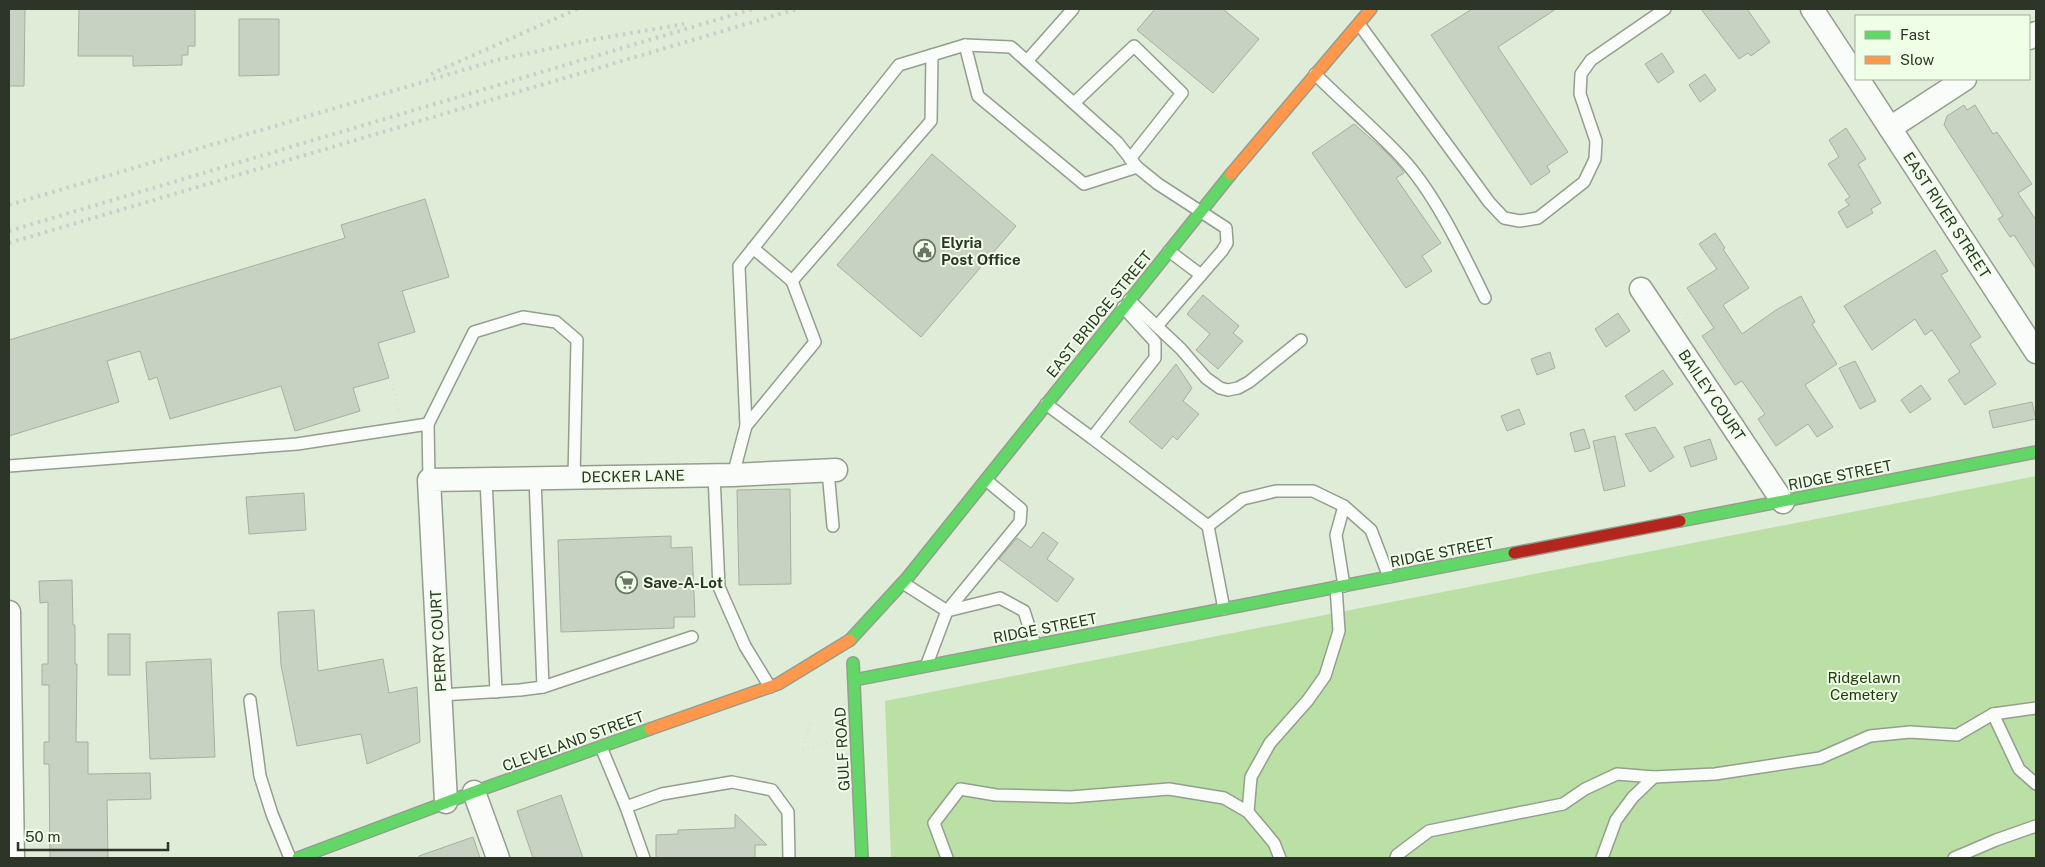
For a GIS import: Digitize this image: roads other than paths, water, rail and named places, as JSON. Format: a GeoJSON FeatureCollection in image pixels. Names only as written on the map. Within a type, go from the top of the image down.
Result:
{"type":"FeatureCollection","features":[{"type":"Feature","properties":{"kind":"main road","name":"EAST BRIDGE STREET"},"geometry":{"type":"LineString","coordinates":[[852,639],[903,583],[1168,250],[1371,9]]}},
{"type":"Feature","properties":{"kind":"main road","name":"RIDGE STREET"},"geometry":{"type":"LineString","coordinates":[[854,680],[2036,452]]}},
{"type":"Feature","properties":{"kind":"main road","name":"CLEVELAND STREET"},"geometry":{"type":"LineString","coordinates":[[298,858],[446,802],[778,684],[852,639]]}},
{"type":"Feature","properties":{"kind":"main road","name":"GULF ROAD"},"geometry":{"type":"LineString","coordinates":[[852,639],[862,858]]}},
{"type":"Feature","properties":{"kind":"street","name":"EAST RIVER STREET"},"geometry":{"type":"LineString","coordinates":[[1812,9],[1855,75]]}},
{"type":"Feature","properties":{"kind":"street","name":"EAST RIVER STREET"},"geometry":{"type":"LineString","coordinates":[[1858,80],[2030,329],[2036,352]]}},
{"type":"Feature","properties":{"kind":"street"},"geometry":{"type":"LineString","coordinates":[[1890,128],[1963,80]]}},
{"type":"Feature","properties":{"kind":"street","name":"BAILEY COURT"},"geometry":{"type":"LineString","coordinates":[[1641,289],[1783,502]]}},
{"type":"Feature","properties":{"kind":"street","name":"DECKER LANE"},"geometry":{"type":"LineString","coordinates":[[430,480],[724,475],[832,470]]}},
{"type":"Feature","properties":{"kind":"street","name":"PERRY COURT"},"geometry":{"type":"LineString","coordinates":[[430,480],[446,802]]}},
{"type":"Feature","properties":{"kind":"street"},"geometry":{"type":"LineString","coordinates":[[9,612],[13,858]]}},
{"type":"Feature","properties":{"kind":"street"},"geometry":{"type":"LineString","coordinates":[[474,792],[498,858]]}},
{"type":"Feature","properties":{"kind":"lane"},"geometry":{"type":"LineString","coordinates":[[1026,61],[1073,9]]}},
{"type":"Feature","properties":{"kind":"lane"},"geometry":{"type":"LineString","coordinates":[[1359,23],[1489,202],[1504,218],[1520,221],[1538,218],[1584,182],[1595,159],[1596,141],[1580,94],[1581,74],[1591,60],[1665,9]]}},
{"type":"Feature","properties":{"kind":"lane"},"geometry":{"type":"LineString","coordinates":[[965,45],[978,96],[1084,184],[1133,163],[1182,93],[1134,46],[1074,103]]}},
{"type":"Feature","properties":{"kind":"lane"},"geometry":{"type":"LineString","coordinates":[[746,426],[739,266],[899,65],[965,45],[1011,47],[1117,142],[1133,163],[1158,184],[1226,228],[1228,233],[1227,243],[1222,251],[1157,326]]}},
{"type":"Feature","properties":{"kind":"lane"},"geometry":{"type":"LineString","coordinates":[[792,281],[931,121],[932,55]]}},
{"type":"Feature","properties":{"kind":"lane"},"geometry":{"type":"LineString","coordinates":[[1315,74],[1401,157],[1422,183],[1462,251],[1485,298]]}},
{"type":"Feature","properties":{"kind":"lane"},"geometry":{"type":"LineString","coordinates":[[753,248],[792,281],[815,342],[746,426],[724,475],[719,587],[745,646],[770,687]]}},
{"type":"Feature","properties":{"kind":"lane"},"geometry":{"type":"LineString","coordinates":[[1168,250],[1201,275]]}},
{"type":"Feature","properties":{"kind":"lane"},"geometry":{"type":"LineString","coordinates":[[1126,304],[1157,326],[1181,349],[1206,378],[1220,388],[1228,390],[1238,388],[1249,382],[1302,340]]}},
{"type":"Feature","properties":{"kind":"lane"},"geometry":{"type":"LineString","coordinates":[[1092,438],[1155,358],[1155,342],[1126,304]]}},
{"type":"Feature","properties":{"kind":"lane"},"geometry":{"type":"LineString","coordinates":[[430,480],[428,424],[474,332],[523,316],[556,322],[577,340],[574,478]]}},
{"type":"Feature","properties":{"kind":"lane"},"geometry":{"type":"LineString","coordinates":[[1046,404],[1208,526],[1224,609]]}},
{"type":"Feature","properties":{"kind":"lane"},"geometry":{"type":"LineString","coordinates":[[9,466],[296,444],[428,424]]}},
{"type":"Feature","properties":{"kind":"lane"},"geometry":{"type":"LineString","coordinates":[[832,470],[833,526]]}},
{"type":"Feature","properties":{"kind":"lane"},"geometry":{"type":"LineString","coordinates":[[535,478],[543,687]]}},
{"type":"Feature","properties":{"kind":"lane"},"geometry":{"type":"LineString","coordinates":[[486,479],[496,692]]}},
{"type":"Feature","properties":{"kind":"lane"},"geometry":{"type":"LineString","coordinates":[[926,666],[947,611],[1020,522],[1021,509],[986,480]]}},
{"type":"Feature","properties":{"kind":"lane"},"geometry":{"type":"LineString","coordinates":[[1208,526],[1243,499],[1276,491],[1313,491],[1344,506],[1371,530],[1389,577]]}},
{"type":"Feature","properties":{"kind":"lane"},"geometry":{"type":"LineString","coordinates":[[1248,812],[1251,777],[1260,760],[1270,743],[1308,700],[1325,676],[1339,631],[1340,587],[1336,535],[1344,506]]}},
{"type":"Feature","properties":{"kind":"lane"},"geometry":{"type":"LineString","coordinates":[[903,583],[947,611],[1000,598],[1024,611],[1035,645]]}},
{"type":"Feature","properties":{"kind":"lane"},"geometry":{"type":"LineString","coordinates":[[441,694],[496,692],[543,687],[692,637]]}},
{"type":"Feature","properties":{"kind":"lane"},"geometry":{"type":"LineString","coordinates":[[250,700],[260,776],[272,814],[290,858]]}},
{"type":"Feature","properties":{"kind":"lane"},"geometry":{"type":"LineString","coordinates":[[1396,858],[1397,855],[1430,831],[1563,804],[1585,789],[1617,774],[1654,777],[1715,774],[1820,758],[1870,736],[1910,732],[1957,735],[1993,714],[2036,708]]}},
{"type":"Feature","properties":{"kind":"lane"},"geometry":{"type":"LineString","coordinates":[[1993,714],[2019,769],[2036,784]]}},
{"type":"Feature","properties":{"kind":"lane"},"geometry":{"type":"LineString","coordinates":[[601,747],[626,807],[644,858]]}},
{"type":"Feature","properties":{"kind":"lane"},"geometry":{"type":"LineString","coordinates":[[1602,858],[1616,820],[1634,797],[1654,777]]}},
{"type":"Feature","properties":{"kind":"lane"},"geometry":{"type":"LineString","coordinates":[[626,807],[662,794],[732,782],[772,790],[788,812],[789,858]]}},
{"type":"Feature","properties":{"kind":"lane"},"geometry":{"type":"LineString","coordinates":[[946,858],[934,823],[960,789],[996,795],[1071,797],[1169,789],[1224,798],[1248,812],[1274,843],[1280,858]]}},
{"type":"Feature","properties":{"kind":"lane"},"geometry":{"type":"LineString","coordinates":[[1954,858],[2036,826]]}},
{"type":"Feature","properties":{"kind":"railway"},"geometry":{"type":"LineString","coordinates":[[431,74],[577,9]]}},
{"type":"Feature","properties":{"kind":"railway"},"geometry":{"type":"LineString","coordinates":[[9,231],[753,9]]}},
{"type":"Feature","properties":{"kind":"railway"},"geometry":{"type":"LineString","coordinates":[[9,243],[797,9]]}},
{"type":"Feature","properties":{"kind":"railway"},"geometry":{"type":"LineString","coordinates":[[9,205],[497,60],[590,40],[684,24]]}},
{"type":"Feature","properties":{"kind":"place","name":"Elyria Post Office"},"geometry":{"type":"Point","coordinates":[925,251]}},
{"type":"Feature","properties":{"kind":"place","name":"Save-A-Lot"},"geometry":{"type":"Point","coordinates":[627,582]}},
{"type":"Feature","properties":{"kind":"park label","name":"Ridgelawn Cemetery"},"geometry":{"type":"Point","coordinates":[1864,686]}}]}
